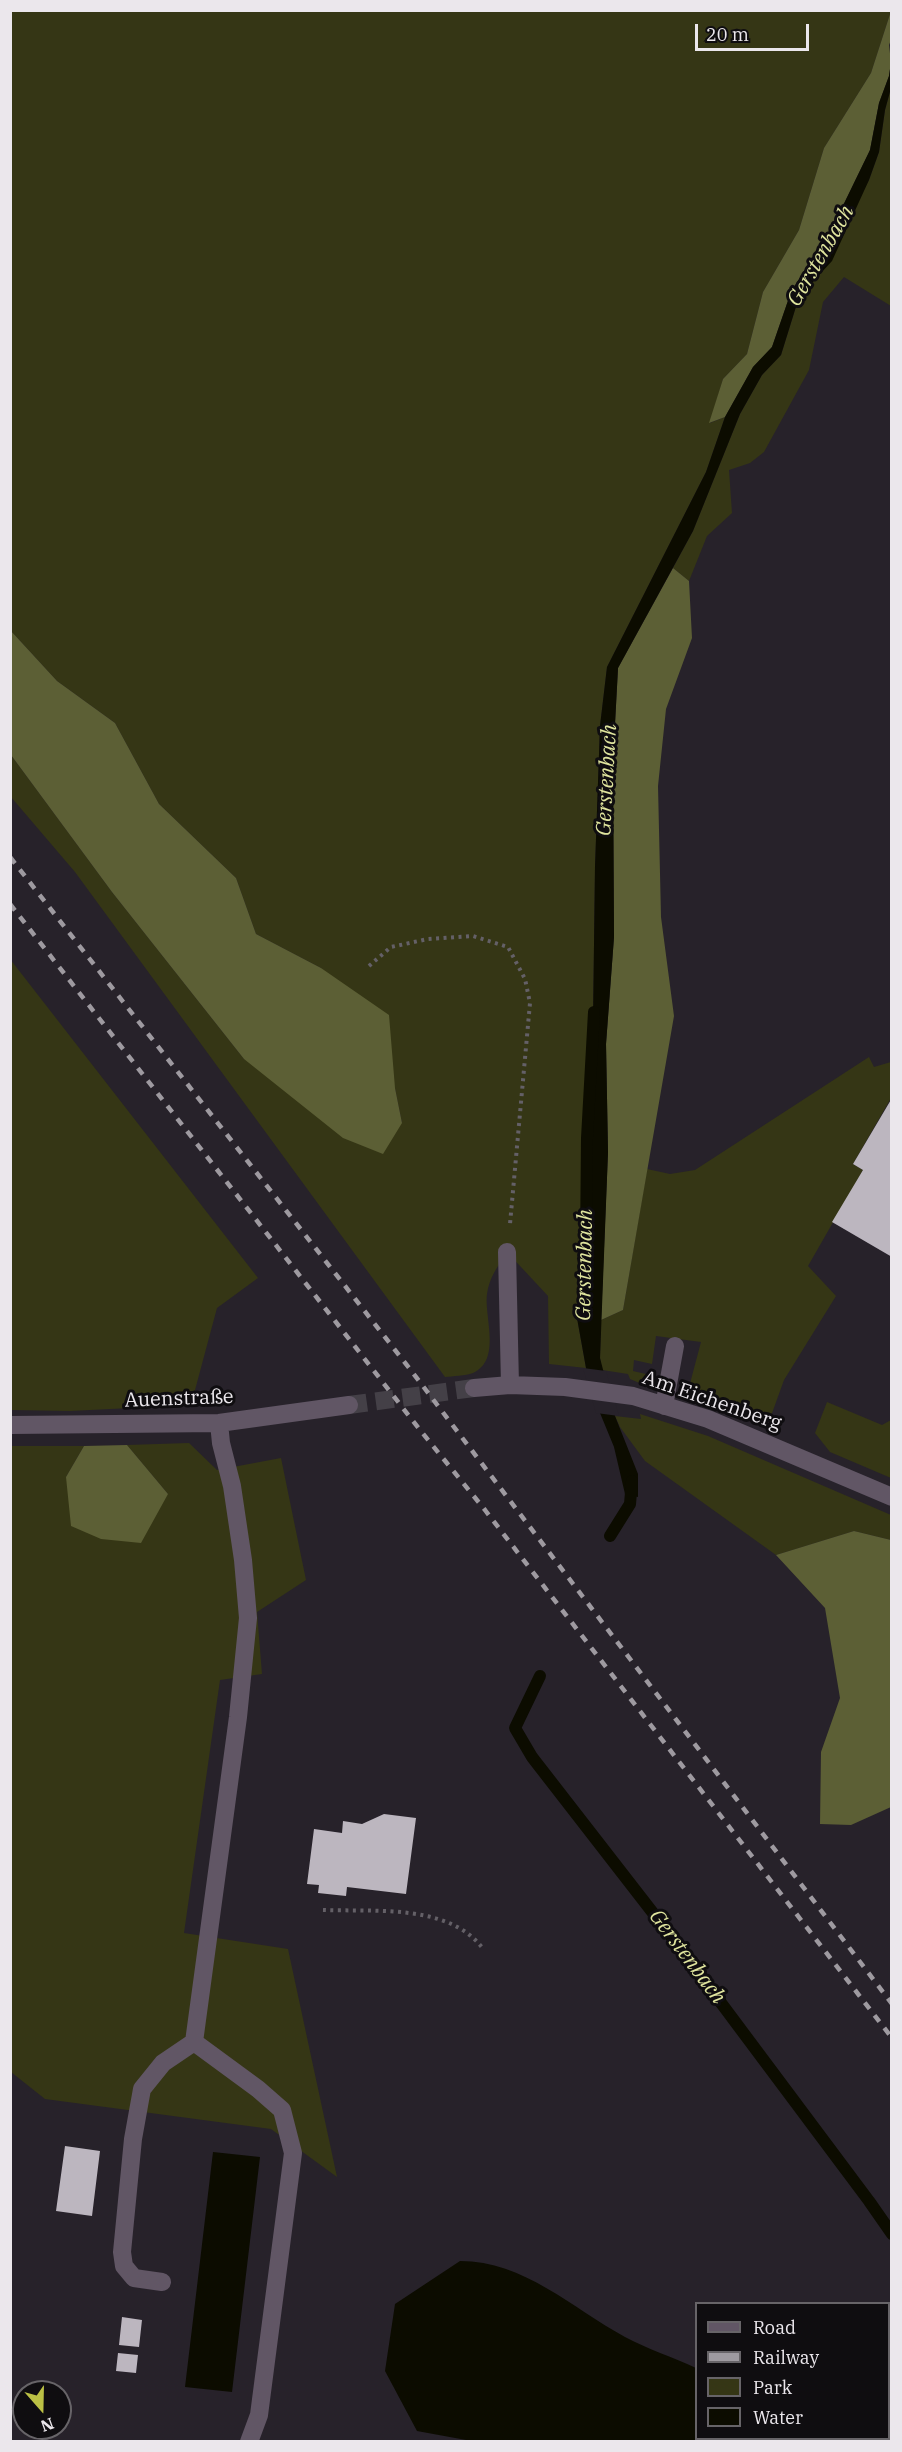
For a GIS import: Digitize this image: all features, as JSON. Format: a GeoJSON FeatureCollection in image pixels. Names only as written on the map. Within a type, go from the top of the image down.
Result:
{"type":"FeatureCollection","features":[{"type":"Feature","properties":{"kind":"street"},"geometry":{"type":"LineString","coordinates":[[507,1252],[510,1385]]}},
{"type":"Feature","properties":{"kind":"street"},"geometry":{"type":"LineString","coordinates":[[664,1406],[675,1346]]}},
{"type":"Feature","properties":{"kind":"street","name":"Am Eichenberg"},"geometry":{"type":"LineString","coordinates":[[474,1388],[510,1385],[565,1387],[633,1396],[708,1419],[891,1497]]}},
{"type":"Feature","properties":{"kind":"street","name":"Auenstraße"},"geometry":{"type":"LineString","coordinates":[[10,1425],[219,1423],[349,1405]]}},
{"type":"Feature","properties":{"kind":"street"},"geometry":{"type":"LineString","coordinates":[[162,2282],[134,2278],[124,2266],[122,2252],[133,2139],[142,2089],[162,2063],[194,2042],[238,1717],[248,1618],[242,1549],[232,1486],[220,1443],[219,1423]]}},
{"type":"Feature","properties":{"kind":"street"},"geometry":{"type":"LineString","coordinates":[[194,2042],[258,2089],[282,2110],[293,2153],[259,2415],[249,2442]]}},
{"type":"Feature","properties":{"kind":"path"},"geometry":{"type":"LineString","coordinates":[[369,966],[392,947],[428,939],[472,936],[508,947],[525,979],[530,1003],[507,1252]]}},
{"type":"Feature","properties":{"kind":"path"},"geometry":{"type":"LineString","coordinates":[[323,1910],[422,1915],[460,1928],[474,1936],[484,1950]]}},
{"type":"Feature","properties":{"kind":"green space"},"geometry":{"type":"Polygon","coordinates":[[[10,11],[891,11],[871,73],[824,148],[799,230],[763,292],[747,354],[723,379],[710,423],[725,417],[706,472],[607,667],[600,726],[595,867],[591,1179],[577,1318],[586,1368],[549,1364],[548,1296],[507,1252],[494,1272],[488,1288],[490,1337],[487,1358],[482,1367],[473,1373],[445,1377],[75,872],[11,797],[11,755],[112,892],[244,1059],[402,1123],[395,1088],[321,968],[256,934],[236,878],[159,804],[115,723],[57,681],[11,631],[10,11]]]}},
{"type":"Feature","properties":{"kind":"green space"},"geometry":{"type":"Polygon","coordinates":[[[891,11],[889,76],[879,103],[870,150],[819,255],[804,271],[791,292],[772,347],[753,367],[725,417],[709,423],[723,379],[747,354],[763,292],[799,230],[824,148],[871,73],[891,11]]]}},
{"type":"Feature","properties":{"kind":"green space"},"geometry":{"type":"Polygon","coordinates":[[[891,88],[891,306],[844,277],[823,302],[809,370],[764,452],[750,463],[729,470],[732,513],[707,536],[689,581],[673,568],[693,531],[740,414],[762,375],[781,355],[799,297],[813,280],[869,180],[879,152],[885,110],[891,88]]]}},
{"type":"Feature","properties":{"kind":"green space"},"geometry":{"type":"Polygon","coordinates":[[[673,568],[689,581],[692,638],[666,709],[658,786],[661,917],[674,1016],[623,1310],[601,1320],[608,1152],[606,1044],[614,937],[613,761],[618,668],[673,568]]]}},
{"type":"Feature","properties":{"kind":"green space"},"geometry":{"type":"Polygon","coordinates":[[[11,631],[57,681],[115,723],[159,804],[236,878],[256,934],[321,968],[389,1015],[395,1088],[402,1123],[383,1154],[343,1138],[244,1059],[112,892],[11,755],[11,631]]]}},
{"type":"Feature","properties":{"kind":"green space"},"geometry":{"type":"Polygon","coordinates":[[[10,959],[258,1278],[217,1308],[191,1405],[70,1411],[11,1410],[10,959]]]}},
{"type":"Feature","properties":{"kind":"green space"},"geometry":{"type":"Polygon","coordinates":[[[869,1057],[874,1067],[891,1062],[891,1098],[853,1164],[863,1170],[808,1266],[836,1296],[784,1380],[771,1416],[762,1423],[692,1401],[688,1391],[701,1342],[656,1336],[652,1364],[634,1360],[633,1371],[650,1375],[649,1387],[630,1379],[628,1374],[602,1370],[601,1320],[623,1310],[647,1169],[670,1174],[695,1170],[869,1057]]]}},
{"type":"Feature","properties":{"kind":"green space"},"geometry":{"type":"Polygon","coordinates":[[[827,1402],[882,1425],[891,1420],[891,1478],[830,1452],[815,1433],[827,1402]]]}},
{"type":"Feature","properties":{"kind":"green space"},"geometry":{"type":"Polygon","coordinates":[[[640,1414],[708,1436],[891,1515],[891,1540],[854,1531],[776,1555],[645,1461],[620,1427],[615,1416],[641,1419],[640,1414]]]}},
{"type":"Feature","properties":{"kind":"green space"},"geometry":{"type":"Polygon","coordinates":[[[189,1443],[217,1470],[281,1458],[306,1580],[257,1612],[262,1674],[220,1680],[184,1933],[288,1949],[337,2177],[271,2129],[45,2099],[11,2072],[10,1446],[84,1446],[66,1477],[168,1494],[127,1445],[189,1443]]]}},
{"type":"Feature","properties":{"kind":"green space"},"geometry":{"type":"Polygon","coordinates":[[[127,1445],[168,1494],[141,1543],[101,1539],[71,1526],[66,1477],[84,1446],[127,1445]]]}},
{"type":"Feature","properties":{"kind":"green space"},"geometry":{"type":"Polygon","coordinates":[[[854,1531],[891,1540],[891,1807],[851,1825],[820,1824],[821,1752],[840,1698],[825,1608],[776,1555],[854,1531]]]}},
{"type":"Feature","properties":{"kind":"water"},"geometry":{"type":"Polygon","coordinates":[[[891,62],[891,88],[885,110],[879,152],[869,180],[832,261],[799,297],[781,355],[762,375],[740,414],[693,531],[618,668],[613,761],[614,937],[606,1044],[608,1152],[600,1358],[615,1416],[638,1474],[638,1497],[625,1494],[614,1447],[600,1413],[586,1368],[577,1318],[591,1179],[595,867],[600,726],[607,667],[706,472],[725,417],[753,367],[772,347],[791,292],[804,271],[819,255],[870,150],[879,103],[889,76],[891,62]]]}},
{"type":"Feature","properties":{"kind":"water"},"geometry":{"type":"Polygon","coordinates":[[[213,2152],[260,2157],[232,2392],[185,2387],[213,2152]]]}},
{"type":"Feature","properties":{"kind":"water"},"geometry":{"type":"Polygon","coordinates":[[[460,2261],[483,2263],[526,2277],[625,2337],[695,2368],[695,2440],[731,2440],[728,2442],[477,2442],[417,2431],[385,2371],[395,2304],[460,2261]]]}},
{"type":"Feature","properties":{"kind":"pier"},"geometry":{"type":"Polygon","coordinates":[[[583,1368],[606,1371],[619,1416],[596,1413],[583,1368]]]}},
{"type":"Feature","properties":{"kind":"building"},"geometry":{"type":"Polygon","coordinates":[[[892,1098],[892,1257],[832,1222],[863,1170],[853,1164],[892,1098]]]}},
{"type":"Feature","properties":{"kind":"building"},"geometry":{"type":"Polygon","coordinates":[[[384,1814],[416,1818],[406,1894],[347,1887],[346,1896],[318,1893],[319,1885],[307,1884],[314,1829],[342,1833],[343,1821],[362,1824],[384,1814]]]}},
{"type":"Feature","properties":{"kind":"building"},"geometry":{"type":"Polygon","coordinates":[[[65,2146],[100,2151],[92,2216],[56,2211],[65,2146]]]}},
{"type":"Feature","properties":{"kind":"building"},"geometry":{"type":"Polygon","coordinates":[[[122,2317],[142,2320],[139,2347],[119,2345],[122,2317]]]}},
{"type":"Feature","properties":{"kind":"building"},"geometry":{"type":"Polygon","coordinates":[[[118,2353],[138,2355],[136,2373],[116,2371],[118,2353]]]}},
{"type":"Feature","properties":{"kind":"waterway","name":"Gerstenbach"},"geometry":{"type":"LineString","coordinates":[[586,1246],[587,1138],[594,1012]]}},
{"type":"Feature","properties":{"kind":"waterway","name":"Gerstenbach"},"geometry":{"type":"LineString","coordinates":[[610,1536],[630,1504],[632,1481]]}},
{"type":"Feature","properties":{"kind":"waterway","name":"Gerstenbach"},"geometry":{"type":"LineString","coordinates":[[540,1676],[515,1728],[532,1757],[674,1940],[892,2234]]}},
{"type":"Feature","properties":{"kind":"waterway","name":"Gerstenbach"},"geometry":{"type":"LineString","coordinates":[[890,2358],[892,2355]]}},
{"type":"Feature","properties":{"kind":"tunnel"},"geometry":{"type":"LineString","coordinates":[[349,1405],[474,1388]]}},
{"type":"Feature","properties":{"kind":"railway"},"geometry":{"type":"LineString","coordinates":[[10,857],[413,1373],[892,2004]]}},
{"type":"Feature","properties":{"kind":"railway"},"geometry":{"type":"LineString","coordinates":[[10,904],[420,1430],[485,1510],[892,2038]]}}]}
